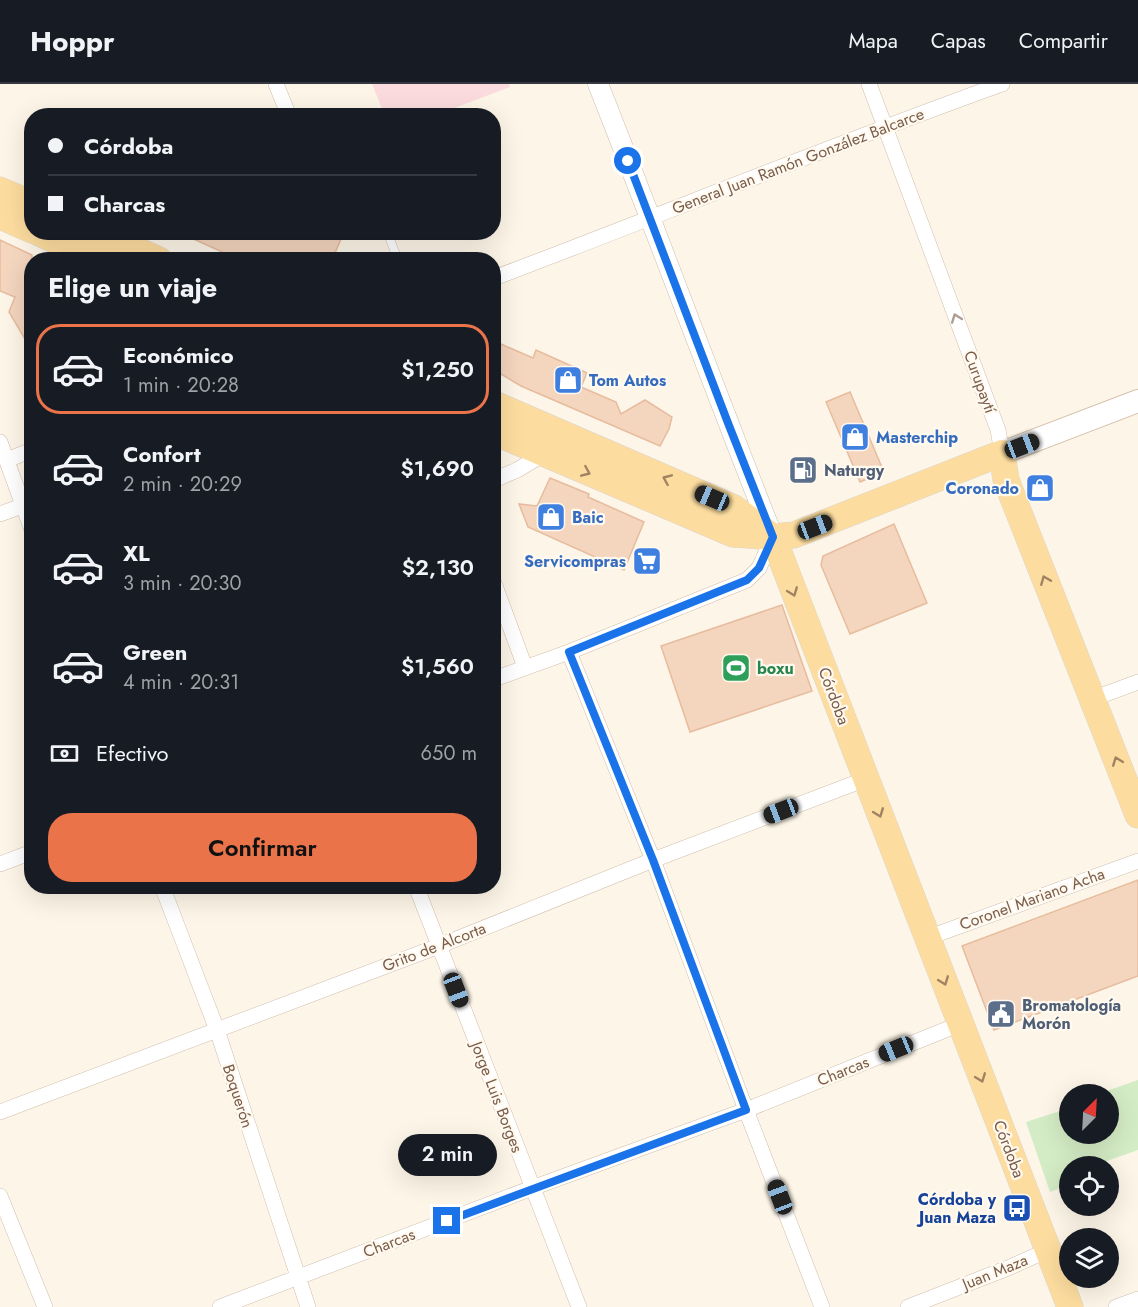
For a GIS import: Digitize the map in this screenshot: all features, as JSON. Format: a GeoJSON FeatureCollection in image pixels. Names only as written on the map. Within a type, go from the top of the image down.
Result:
{"type":"FeatureCollection","features":[{"type":"Feature","properties":{"kind":"main road"},"geometry":{"type":"LineString","coordinates":[[0,190],[24,200]]}},
{"type":"Feature","properties":{"kind":"main road"},"geometry":{"type":"LineString","coordinates":[[0,216],[24,226]]}},
{"type":"Feature","properties":{"kind":"main road"},"geometry":{"type":"LineString","coordinates":[[55,240],[81,252]]}},
{"type":"Feature","properties":{"kind":"main road"},"geometry":{"type":"LineString","coordinates":[[115,240],[141,252]]}},
{"type":"Feature","properties":{"kind":"main road"},"geometry":{"type":"LineString","coordinates":[[501,435],[733,534],[773,537],[794,535],[1138,401]]}},
{"type":"Feature","properties":{"kind":"main road"},"geometry":{"type":"LineString","coordinates":[[501,407],[734,508],[773,537]]}},
{"type":"Feature","properties":{"kind":"main road","name":"Curupaytí"},"geometry":{"type":"LineString","coordinates":[[1002,453],[1006,480],[1138,816]]}},
{"type":"Feature","properties":{"kind":"main road","name":"Córdoba"},"geometry":{"type":"LineString","coordinates":[[773,537],[1070,1307]]}},
{"type":"Feature","properties":{"kind":"street"},"geometry":{"type":"LineString","coordinates":[[276,84],[286,108]]}},
{"type":"Feature","properties":{"kind":"street","name":"Córdoba"},"geometry":{"type":"LineString","coordinates":[[598,84],[773,537]]}},
{"type":"Feature","properties":{"kind":"street","name":"Curupaytí"},"geometry":{"type":"LineString","coordinates":[[869,84],[998,430],[1002,453]]}},
{"type":"Feature","properties":{"kind":"street","name":"General Juan Ramón González Balcarce"},"geometry":{"type":"LineString","coordinates":[[501,275],[885,126],[1002,84]]}},
{"type":"Feature","properties":{"kind":"street"},"geometry":{"type":"LineString","coordinates":[[0,442],[24,511]]}},
{"type":"Feature","properties":{"kind":"street"},"geometry":{"type":"LineString","coordinates":[[7,460],[24,453]]}},
{"type":"Feature","properties":{"kind":"street"},"geometry":{"type":"LineString","coordinates":[[501,477],[544,454]]}},
{"type":"Feature","properties":{"kind":"street"},"geometry":{"type":"LineString","coordinates":[[0,514],[22,506]]}},
{"type":"Feature","properties":{"kind":"street"},"geometry":{"type":"LineString","coordinates":[[501,677],[569,652],[747,580],[759,568],[773,537]]}},
{"type":"Feature","properties":{"kind":"street"},"geometry":{"type":"LineString","coordinates":[[501,602],[525,668]]}},
{"type":"Feature","properties":{"kind":"street"},"geometry":{"type":"LineString","coordinates":[[569,652],[653,860],[822,1307]]}},
{"type":"Feature","properties":{"kind":"street"},"geometry":{"type":"LineString","coordinates":[[1092,699],[1138,682]]}},
{"type":"Feature","properties":{"kind":"street","name":"Grito de Alcorta"},"geometry":{"type":"LineString","coordinates":[[0,1112],[439,946],[653,860],[866,779]]}},
{"type":"Feature","properties":{"kind":"street"},"geometry":{"type":"LineString","coordinates":[[0,864],[24,855]]}},
{"type":"Feature","properties":{"kind":"street","name":"Coronel Mariano Acha"},"geometry":{"type":"LineString","coordinates":[[927,938],[1138,861]]}},
{"type":"Feature","properties":{"kind":"street","name":"Boquerón"},"geometry":{"type":"LineString","coordinates":[[165,894],[217,1030],[308,1307]]}},
{"type":"Feature","properties":{"kind":"street","name":"Jorge Luis Borges"},"geometry":{"type":"LineString","coordinates":[[419,894],[579,1307]]}},
{"type":"Feature","properties":{"kind":"street","name":"Charcas"},"geometry":{"type":"LineString","coordinates":[[220,1307],[532,1188],[746,1110],[960,1024]]}},
{"type":"Feature","properties":{"kind":"street"},"geometry":{"type":"LineString","coordinates":[[0,1196],[45,1307]]}},
{"type":"Feature","properties":{"kind":"street","name":"Juan Maza"},"geometry":{"type":"LineString","coordinates":[[908,1307],[1048,1250]]}},
{"type":"Feature","properties":{"kind":"street"},"geometry":{"type":"LineString","coordinates":[[1116,1307],[1138,1299]]}},
{"type":"Feature","properties":{"kind":"shaded area"},"geometry":{"type":"Polygon","coordinates":[[[372,84],[509,84],[510,87],[454,108],[382,108],[372,84]]]}},
{"type":"Feature","properties":{"kind":"green space"},"geometry":{"type":"Polygon","coordinates":[[[1138,1080],[1138,1150],[1119,1157],[1059,1156],[1059,1189],[1050,1192],[1026,1122],[1059,1111],[1059,1144],[1119,1144],[1119,1087],[1138,1080]]]}},
{"type":"Feature","properties":{"kind":"building"},"geometry":{"type":"Polygon","coordinates":[[[0,240],[26,252],[24,337],[9,312],[15,297],[0,291],[0,240]]]}},
{"type":"Feature","properties":{"kind":"building"},"geometry":{"type":"Polygon","coordinates":[[[196,240],[341,240],[335,252],[222,252],[196,240]]]}},
{"type":"Feature","properties":{"kind":"building"},"geometry":{"type":"Polygon","coordinates":[[[501,344],[533,358],[536,350],[587,373],[581,387],[616,402],[621,414],[645,400],[672,417],[669,429],[660,446],[521,386],[501,374],[501,344]]]}},
{"type":"Feature","properties":{"kind":"building","name":"Masterchip"},"geometry":{"type":"Polygon","coordinates":[[[850,392],[884,472],[860,482],[826,402],[850,392]]]}},
{"type":"Feature","properties":{"kind":"building"},"geometry":{"type":"Polygon","coordinates":[[[550,478],[589,494],[588,497],[644,522],[624,570],[528,527],[519,504],[537,506],[550,478]]]}},
{"type":"Feature","properties":{"kind":"building"},"geometry":{"type":"Polygon","coordinates":[[[894,524],[927,603],[850,634],[821,565],[823,556],[894,524]]]}},
{"type":"Feature","properties":{"kind":"building","name":"boxu"},"geometry":{"type":"Polygon","coordinates":[[[782,605],[812,691],[690,732],[661,646],[782,605]]]}},
{"type":"Feature","properties":{"kind":"building"},"geometry":{"type":"Polygon","coordinates":[[[1138,880],[1138,976],[994,1030],[962,946],[1138,880]]]}},
{"type":"Feature","properties":{"kind":"place","name":"Tom Autos"},"geometry":{"type":"Point","coordinates":[568,380]}},
{"type":"Feature","properties":{"kind":"place","name":"Masterchip"},"geometry":{"type":"Point","coordinates":[855,437]}},
{"type":"Feature","properties":{"kind":"place","name":"Naturgy"},"geometry":{"type":"Point","coordinates":[803,470]}},
{"type":"Feature","properties":{"kind":"place","name":"Coronado"},"geometry":{"type":"Point","coordinates":[1040,488]}},
{"type":"Feature","properties":{"kind":"place","name":"Baic"},"geometry":{"type":"Point","coordinates":[551,517]}},
{"type":"Feature","properties":{"kind":"place","name":"Servicompras"},"geometry":{"type":"Point","coordinates":[647,561]}},
{"type":"Feature","properties":{"kind":"place","name":"boxu"},"geometry":{"type":"Point","coordinates":[736,668]}},
{"type":"Feature","properties":{"kind":"place","name":"Bromatología Morón"},"geometry":{"type":"Point","coordinates":[1001,1014]}},
{"type":"Feature","properties":{"kind":"place","name":"Córdoba y Juan Maza"},"geometry":{"type":"Point","coordinates":[1017,1208]}},
{"type":"Feature","properties":{"kind":"route"},"geometry":{"type":"LineString","coordinates":[[447,1221],[746,1110],[653,860],[569,652],[747,580],[759,568],[773,537],[628,161]]}}]}
